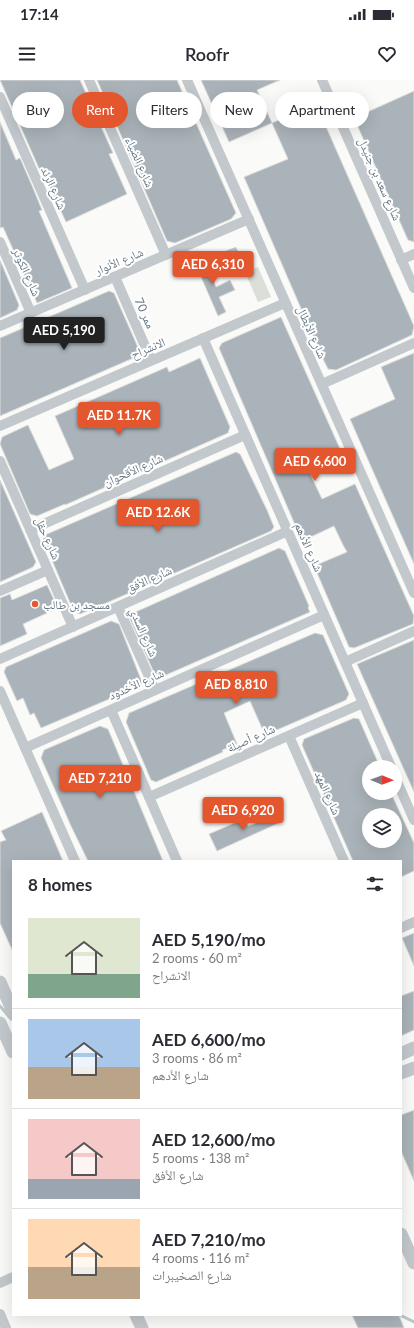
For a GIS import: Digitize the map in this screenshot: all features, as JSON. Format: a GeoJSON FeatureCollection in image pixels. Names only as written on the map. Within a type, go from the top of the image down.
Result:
{"type":"FeatureCollection","features":[{"type":"Feature","properties":{"kind":"street","name":"شارع الضياء"},"geometry":{"type":"LineString","coordinates":[[89,80],[166,255]]}},
{"type":"Feature","properties":{"kind":"street","name":"شارع الأبطال"},"geometry":{"type":"LineString","coordinates":[[188,80],[414,594]]}},
{"type":"Feature","properties":{"kind":"street","name":"شارع سعد بن جنيدل"},"geometry":{"type":"LineString","coordinates":[[322,80],[414,288]]}},
{"type":"Feature","properties":{"kind":"street","name":"شارع الرئد"},"geometry":{"type":"LineString","coordinates":[[0,98],[85,290]]}},
{"type":"Feature","properties":{"kind":"street","name":"شارع الأنوار"},"geometry":{"type":"LineString","coordinates":[[0,326],[249,219]]}},
{"type":"Feature","properties":{"kind":"street","name":"شارع الكوثر"},"geometry":{"type":"LineString","coordinates":[[0,242],[31,313]]}},
{"type":"Feature","properties":{"kind":"street"},"geometry":{"type":"LineString","coordinates":[[402,260],[414,254]]}},
{"type":"Feature","properties":{"kind":"street","name":"ممر 70"},"geometry":{"type":"LineString","coordinates":[[114,276],[151,360]]}},
{"type":"Feature","properties":{"kind":"street","name":"الانشراح"},"geometry":{"type":"LineString","coordinates":[[0,426],[285,303]]}},
{"type":"Feature","properties":{"kind":"street","name":"شارع الأدهم"},"geometry":{"type":"LineString","coordinates":[[203,338],[388,760]]}},
{"type":"Feature","properties":{"kind":"street"},"geometry":{"type":"LineString","coordinates":[[322,384],[414,343]]}},
{"type":"Feature","properties":{"kind":"street","name":"شارع الأقحوان"},"geometry":{"type":"LineString","coordinates":[[30,530],[245,434]]}},
{"type":"Feature","properties":{"kind":"street","name":"شارع حقل"},"geometry":{"type":"LineString","coordinates":[[0,461],[73,627]]}},
{"type":"Feature","properties":{"kind":"street","name":"شارع الأفق"},"geometry":{"type":"LineString","coordinates":[[0,659],[288,531]]}},
{"type":"Feature","properties":{"kind":"street"},"geometry":{"type":"LineString","coordinates":[[0,591],[48,570]]}},
{"type":"Feature","properties":{"kind":"street","name":"شارع السدي"},"geometry":{"type":"LineString","coordinates":[[118,607],[155,690]]}},
{"type":"Feature","properties":{"kind":"street","name":"شارع الأخدود"},"geometry":{"type":"LineString","coordinates":[[25,748],[324,615]]}},
{"type":"Feature","properties":{"kind":"street"},"geometry":{"type":"LineString","coordinates":[[345,662],[414,631]]}},
{"type":"Feature","properties":{"kind":"street"},"geometry":{"type":"LineString","coordinates":[[0,691],[75,860]]}},
{"type":"Feature","properties":{"kind":"street","name":"شارع أصيلة"},"geometry":{"type":"LineString","coordinates":[[149,797],[363,703]]}},
{"type":"Feature","properties":{"kind":"street"},"geometry":{"type":"LineString","coordinates":[[111,710],[177,860]]}},
{"type":"Feature","properties":{"kind":"street","name":"شارع المهد"},"geometry":{"type":"LineString","coordinates":[[289,736],[344,860]]}},
{"type":"Feature","properties":{"kind":"street"},"geometry":{"type":"LineString","coordinates":[[402,793],[414,820]]}},
{"type":"Feature","properties":{"kind":"street"},"geometry":{"type":"LineString","coordinates":[[402,928],[414,922]]}},
{"type":"Feature","properties":{"kind":"street"},"geometry":{"type":"LineString","coordinates":[[0,982],[12,1010]]}},
{"type":"Feature","properties":{"kind":"street"},"geometry":{"type":"LineString","coordinates":[[0,1023],[12,1050]]}},
{"type":"Feature","properties":{"kind":"street"},"geometry":{"type":"LineString","coordinates":[[402,1054],[414,1048]]}},
{"type":"Feature","properties":{"kind":"street"},"geometry":{"type":"LineString","coordinates":[[402,1073],[414,1068]]}},
{"type":"Feature","properties":{"kind":"street"},"geometry":{"type":"LineString","coordinates":[[402,1236],[414,1263]]}},
{"type":"Feature","properties":{"kind":"street"},"geometry":{"type":"LineString","coordinates":[[0,1283],[12,1277]]}},
{"type":"Feature","properties":{"kind":"street"},"geometry":{"type":"LineString","coordinates":[[0,1314],[6,1328]]}},
{"type":"Feature","properties":{"kind":"street"},"geometry":{"type":"LineString","coordinates":[[137,1316],[143,1328]]}},
{"type":"Feature","properties":{"kind":"shaded area"},"geometry":{"type":"Polygon","coordinates":[[[236,247],[241,257],[230,262],[229,270],[221,270],[215,259],[217,254],[236,247]]]}},
{"type":"Feature","properties":{"kind":"shaded area"},"geometry":{"type":"Polygon","coordinates":[[[258,267],[271,297],[258,302],[245,272],[258,267]]]}},
{"type":"Feature","properties":{"kind":"building"},"geometry":{"type":"Polygon","coordinates":[[[0,80],[80,80],[85,92],[72,92],[72,128],[102,128],[113,153],[109,154],[127,194],[66,222],[47,181],[45,182],[21,128],[64,128],[64,92],[12,92],[12,107],[0,80]]]}},
{"type":"Feature","properties":{"kind":"building"},"geometry":{"type":"Polygon","coordinates":[[[97,80],[177,80],[182,92],[136,92],[136,128],[198,128],[236,213],[231,219],[175,243],[167,241],[118,128],[128,128],[128,92],[102,92],[97,80]]]}},
{"type":"Feature","properties":{"kind":"building"},"geometry":{"type":"Polygon","coordinates":[[[201,80],[280,80],[257,90],[258,92],[210,92],[210,100],[201,80]]]}},
{"type":"Feature","properties":{"kind":"building"},"geometry":{"type":"Polygon","coordinates":[[[414,91],[414,242],[408,240],[358,128],[369,128],[369,111],[414,91]]]}},
{"type":"Feature","properties":{"kind":"building"},"geometry":{"type":"Polygon","coordinates":[[[267,112],[272,123],[267,125],[267,112]]]}},
{"type":"Feature","properties":{"kind":"building"},"geometry":{"type":"Polygon","coordinates":[[[0,122],[16,160],[20,158],[42,210],[39,211],[72,288],[37,303],[3,227],[0,228],[0,122]]]}},
{"type":"Feature","properties":{"kind":"building"},"geometry":{"type":"Polygon","coordinates":[[[275,122],[275,128],[327,128],[414,326],[412,335],[336,370],[328,369],[323,359],[244,177],[288,159],[272,123],[275,122]]]}},
{"type":"Feature","properties":{"kind":"building"},"geometry":{"type":"Polygon","coordinates":[[[223,128],[261,128],[229,142],[223,128]]]}},
{"type":"Feature","properties":{"kind":"building"},"geometry":{"type":"Polygon","coordinates":[[[200,252],[216,287],[230,280],[235,290],[219,297],[226,312],[218,316],[192,256],[200,252]]]}},
{"type":"Feature","properties":{"kind":"building"},"geometry":{"type":"Polygon","coordinates":[[[0,260],[19,305],[17,310],[0,318],[0,260]]]}},
{"type":"Feature","properties":{"kind":"building"},"geometry":{"type":"Polygon","coordinates":[[[109,291],[114,293],[140,352],[138,356],[0,416],[0,338],[109,291]]]}},
{"type":"Feature","properties":{"kind":"building"},"geometry":{"type":"Polygon","coordinates":[[[281,317],[341,451],[307,467],[322,499],[355,484],[414,616],[413,624],[354,648],[349,647],[314,566],[347,552],[334,526],[302,541],[219,348],[222,343],[281,317]]]}},
{"type":"Feature","properties":{"kind":"building"},"geometry":{"type":"Polygon","coordinates":[[[414,353],[414,564],[350,419],[395,399],[381,367],[414,353]]]}},
{"type":"Feature","properties":{"kind":"building"},"geometry":{"type":"Polygon","coordinates":[[[200,358],[230,427],[228,433],[65,505],[37,516],[30,514],[0,444],[2,437],[28,425],[49,470],[74,459],[55,416],[167,367],[169,372],[200,358]]]}},
{"type":"Feature","properties":{"kind":"building"},"geometry":{"type":"Polygon","coordinates":[[[236,452],[240,454],[267,510],[274,527],[271,531],[80,614],[74,612],[43,539],[45,535],[236,452]]]}},
{"type":"Feature","properties":{"kind":"building"},"geometry":{"type":"Polygon","coordinates":[[[0,480],[36,562],[33,567],[0,582],[0,480]]]}},
{"type":"Feature","properties":{"kind":"building"},"geometry":{"type":"Polygon","coordinates":[[[279,548],[285,551],[309,606],[308,608],[310,612],[159,678],[156,677],[129,617],[131,614],[279,548]]]}},
{"type":"Feature","properties":{"kind":"building"},"geometry":{"type":"Polygon","coordinates":[[[47,585],[58,608],[23,624],[27,634],[0,646],[0,598],[10,594],[12,600],[47,585]]]}},
{"type":"Feature","properties":{"kind":"building"},"geometry":{"type":"Polygon","coordinates":[[[111,621],[119,624],[142,682],[140,686],[41,728],[34,713],[30,715],[23,698],[17,701],[4,672],[6,667],[111,621]]]}},
{"type":"Feature","properties":{"kind":"building"},"geometry":{"type":"Polygon","coordinates":[[[315,633],[323,635],[349,694],[346,700],[265,735],[250,701],[224,713],[237,744],[222,750],[223,752],[156,782],[151,780],[126,722],[129,713],[315,633]]]}},
{"type":"Feature","properties":{"kind":"building"},"geometry":{"type":"Polygon","coordinates":[[[414,640],[414,792],[402,765],[402,760],[400,760],[357,664],[414,640]]]}},
{"type":"Feature","properties":{"kind":"building"},"geometry":{"type":"Polygon","coordinates":[[[354,718],[359,719],[377,760],[362,760],[362,800],[394,800],[398,808],[362,808],[362,848],[402,848],[402,817],[414,843],[414,871],[402,877],[402,860],[353,860],[302,745],[304,739],[354,718]]]}},
{"type":"Feature","properties":{"kind":"building"},"geometry":{"type":"Polygon","coordinates":[[[100,726],[108,729],[163,860],[88,860],[41,758],[44,750],[100,726]]]}},
{"type":"Feature","properties":{"kind":"building"},"geometry":{"type":"Polygon","coordinates":[[[42,812],[63,860],[12,860],[12,950],[0,923],[0,842],[6,840],[1,831],[42,812]]]}},
{"type":"Feature","properties":{"kind":"building"},"geometry":{"type":"Polygon","coordinates":[[[270,813],[280,813],[283,821],[217,851],[209,834],[244,819],[248,826],[254,824],[270,813]]]}},
{"type":"Feature","properties":{"kind":"building"},"geometry":{"type":"Polygon","coordinates":[[[414,933],[414,966],[402,938],[414,933]]]}},
{"type":"Feature","properties":{"kind":"building"},"geometry":{"type":"Polygon","coordinates":[[[414,991],[414,1030],[402,1036],[402,996],[414,991]]]}},
{"type":"Feature","properties":{"kind":"building"},"geometry":{"type":"Polygon","coordinates":[[[414,1110],[414,1181],[402,1153],[402,1115],[414,1110]]]}},
{"type":"Feature","properties":{"kind":"building"},"geometry":{"type":"Polygon","coordinates":[[[352,1316],[399,1316],[404,1328],[358,1328],[352,1316]]]}},
{"type":"Feature","properties":{"kind":"waterway"},"geometry":{"type":"LineString","coordinates":[[0,1006],[11,1019]]}},
{"type":"Feature","properties":{"kind":"waterway"},"geometry":{"type":"LineString","coordinates":[[402,1316],[414,1322]]}},
{"type":"Feature","properties":{"kind":"place","name":"مسجد بن طالب"},"geometry":{"type":"Point","coordinates":[35,604]}}]}
